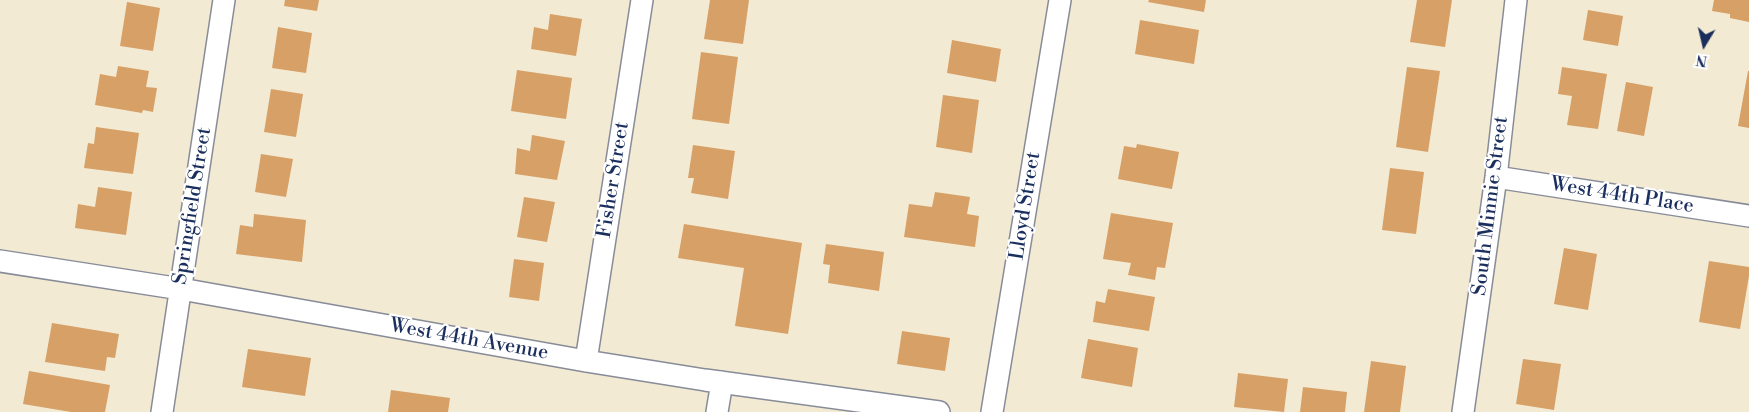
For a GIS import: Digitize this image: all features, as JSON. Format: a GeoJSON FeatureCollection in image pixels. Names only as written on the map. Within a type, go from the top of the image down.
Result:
{"type":"FeatureCollection","features":[{"type":"Feature","properties":{"kind":"street","name":"Springfield Street"},"geometry":{"type":"LineString","coordinates":[[162,412],[224,0]]}},
{"type":"Feature","properties":{"kind":"street","name":"Fisher Street"},"geometry":{"type":"LineString","coordinates":[[586,360],[642,0]]}},
{"type":"Feature","properties":{"kind":"street","name":"Lloyd Street"},"geometry":{"type":"LineString","coordinates":[[992,412],[1060,0]]}},
{"type":"Feature","properties":{"kind":"street","name":"South Minnie Street"},"geometry":{"type":"LineString","coordinates":[[1463,412],[1496,177],[1516,0]]}},
{"type":"Feature","properties":{"kind":"street","name":"West 44th Place"},"geometry":{"type":"LineString","coordinates":[[1496,177],[1749,216]]}},
{"type":"Feature","properties":{"kind":"street","name":"West 44th Avenue"},"geometry":{"type":"LineString","coordinates":[[0,261],[181,288],[586,360],[722,382],[939,412]]}},
{"type":"Feature","properties":{"kind":"street"},"geometry":{"type":"LineString","coordinates":[[717,412],[722,382]]}},
{"type":"Feature","properties":{"kind":"building"},"geometry":{"type":"Polygon","coordinates":[[[285,0],[319,0],[317,11],[284,6],[285,0]]]}},
{"type":"Feature","properties":{"kind":"building"},"geometry":{"type":"Polygon","coordinates":[[[710,0],[749,0],[743,44],[704,39],[710,0]]]}},
{"type":"Feature","properties":{"kind":"building"},"geometry":{"type":"Polygon","coordinates":[[[1149,0],[1206,0],[1204,12],[1148,2],[1149,0]]]}},
{"type":"Feature","properties":{"kind":"building"},"geometry":{"type":"Polygon","coordinates":[[[1417,0],[1452,0],[1445,47],[1410,42],[1417,0]]]}},
{"type":"Feature","properties":{"kind":"building"},"geometry":{"type":"Polygon","coordinates":[[[1714,0],[1749,0],[1749,22],[1730,18],[1730,14],[1712,11],[1714,0]]]}},
{"type":"Feature","properties":{"kind":"building"},"geometry":{"type":"Polygon","coordinates":[[[127,2],[160,8],[153,51],[120,46],[127,2]]]}},
{"type":"Feature","properties":{"kind":"building"},"geometry":{"type":"Polygon","coordinates":[[[1588,10],[1623,16],[1618,46],[1583,40],[1588,10]]]}},
{"type":"Feature","properties":{"kind":"building"},"geometry":{"type":"Polygon","coordinates":[[[550,14],[582,19],[576,56],[531,49],[534,27],[548,30],[550,14]]]}},
{"type":"Feature","properties":{"kind":"building"},"geometry":{"type":"Polygon","coordinates":[[[1140,20],[1199,30],[1194,64],[1135,54],[1140,20]]]}},
{"type":"Feature","properties":{"kind":"building"},"geometry":{"type":"Polygon","coordinates":[[[278,27],[312,33],[306,73],[272,68],[278,27]]]}},
{"type":"Feature","properties":{"kind":"building"},"geometry":{"type":"Polygon","coordinates":[[[952,40],[1001,49],[996,82],[947,73],[952,40]]]}},
{"type":"Feature","properties":{"kind":"building"},"geometry":{"type":"Polygon","coordinates":[[[701,52],[738,57],[729,124],[692,119],[701,52]]]}},
{"type":"Feature","properties":{"kind":"building"},"geometry":{"type":"Polygon","coordinates":[[[118,66],[149,71],[146,87],[157,88],[153,112],[143,110],[142,113],[95,105],[100,74],[116,77],[118,66]]]}},
{"type":"Feature","properties":{"kind":"building"},"geometry":{"type":"Polygon","coordinates":[[[1407,67],[1440,71],[1428,152],[1396,147],[1407,67]]]}},
{"type":"Feature","properties":{"kind":"building"},"geometry":{"type":"Polygon","coordinates":[[[1562,67],[1607,74],[1598,129],[1567,125],[1572,96],[1558,94],[1562,67]]]}},
{"type":"Feature","properties":{"kind":"building"},"geometry":{"type":"Polygon","coordinates":[[[517,70],[572,78],[566,119],[511,111],[517,70]]]}},
{"type":"Feature","properties":{"kind":"building"},"geometry":{"type":"Polygon","coordinates":[[[1749,71],[1749,128],[1738,126],[1749,71]]]}},
{"type":"Feature","properties":{"kind":"building"},"geometry":{"type":"Polygon","coordinates":[[[1626,82],[1653,87],[1644,136],[1617,131],[1626,82]]]}},
{"type":"Feature","properties":{"kind":"building"},"geometry":{"type":"Polygon","coordinates":[[[271,89],[303,94],[296,137],[264,132],[271,89]]]}},
{"type":"Feature","properties":{"kind":"building"},"geometry":{"type":"Polygon","coordinates":[[[943,95],[979,100],[972,153],[936,147],[943,95]]]}},
{"type":"Feature","properties":{"kind":"building"},"geometry":{"type":"Polygon","coordinates":[[[96,127],[139,133],[133,174],[84,168],[88,143],[94,144],[96,127]]]}},
{"type":"Feature","properties":{"kind":"building"},"geometry":{"type":"Polygon","coordinates":[[[532,135],[565,141],[557,180],[515,174],[517,148],[530,151],[532,135]]]}},
{"type":"Feature","properties":{"kind":"building"},"geometry":{"type":"Polygon","coordinates":[[[1137,144],[1179,152],[1172,189],[1118,179],[1124,146],[1136,148],[1137,144]]]}},
{"type":"Feature","properties":{"kind":"building"},"geometry":{"type":"Polygon","coordinates":[[[693,145],[735,151],[728,199],[691,193],[694,178],[688,178],[693,145]]]}},
{"type":"Feature","properties":{"kind":"building"},"geometry":{"type":"Polygon","coordinates":[[[261,154],[293,159],[286,197],[255,192],[261,154]]]}},
{"type":"Feature","properties":{"kind":"building"},"geometry":{"type":"Polygon","coordinates":[[[1390,168],[1424,172],[1416,234],[1382,230],[1390,168]]]}},
{"type":"Feature","properties":{"kind":"building"},"geometry":{"type":"Polygon","coordinates":[[[98,187],[132,192],[126,235],[75,228],[78,204],[95,207],[98,187]]]}},
{"type":"Feature","properties":{"kind":"building"},"geometry":{"type":"Polygon","coordinates":[[[935,192],[970,197],[967,214],[979,216],[975,247],[904,237],[909,204],[932,207],[935,192]]]}},
{"type":"Feature","properties":{"kind":"building"},"geometry":{"type":"Polygon","coordinates":[[[524,197],[555,202],[547,242],[517,237],[524,197]]]}},
{"type":"Feature","properties":{"kind":"building"},"geometry":{"type":"Polygon","coordinates":[[[1111,213],[1173,223],[1165,268],[1157,267],[1155,280],[1128,275],[1131,263],[1103,259],[1111,213]]]}},
{"type":"Feature","properties":{"kind":"building"},"geometry":{"type":"Polygon","coordinates":[[[254,214],[306,220],[302,262],[236,254],[240,225],[253,227],[254,214]]]}},
{"type":"Feature","properties":{"kind":"building"},"geometry":{"type":"Polygon","coordinates":[[[684,224],[802,243],[788,334],[735,326],[744,268],[678,258],[684,224]]]}},
{"type":"Feature","properties":{"kind":"building"},"geometry":{"type":"Polygon","coordinates":[[[826,244],[884,252],[879,291],[828,283],[830,265],[823,264],[826,244]]]}},
{"type":"Feature","properties":{"kind":"building"},"geometry":{"type":"Polygon","coordinates":[[[1564,248],[1597,254],[1588,310],[1554,304],[1564,248]]]}},
{"type":"Feature","properties":{"kind":"building"},"geometry":{"type":"Polygon","coordinates":[[[514,259],[544,263],[539,301],[509,297],[514,259]]]}},
{"type":"Feature","properties":{"kind":"building"},"geometry":{"type":"Polygon","coordinates":[[[1709,261],[1749,267],[1740,329],[1699,322],[1709,261]]]}},
{"type":"Feature","properties":{"kind":"building"},"geometry":{"type":"Polygon","coordinates":[[[1108,289],[1155,297],[1149,331],[1093,322],[1096,301],[1105,303],[1108,289]]]}},
{"type":"Feature","properties":{"kind":"building"},"geometry":{"type":"Polygon","coordinates":[[[52,323],[119,334],[115,358],[107,357],[105,371],[45,362],[52,323]]]}},
{"type":"Feature","properties":{"kind":"building"},"geometry":{"type":"Polygon","coordinates":[[[902,331],[950,338],[945,371],[897,364],[902,331]]]}},
{"type":"Feature","properties":{"kind":"building"},"geometry":{"type":"Polygon","coordinates":[[[1088,339],[1138,348],[1132,387],[1081,378],[1088,339]]]}},
{"type":"Feature","properties":{"kind":"building"},"geometry":{"type":"Polygon","coordinates":[[[248,349],[311,358],[305,396],[242,387],[248,349]]]}},
{"type":"Feature","properties":{"kind":"building"},"geometry":{"type":"Polygon","coordinates":[[[1523,359],[1561,364],[1554,410],[1516,404],[1523,359]]]}},
{"type":"Feature","properties":{"kind":"building"},"geometry":{"type":"Polygon","coordinates":[[[1371,361],[1406,366],[1400,412],[1364,412],[1371,361]]]}},
{"type":"Feature","properties":{"kind":"building"},"geometry":{"type":"Polygon","coordinates":[[[29,371],[110,385],[105,412],[71,412],[23,404],[29,371]]]}},
{"type":"Feature","properties":{"kind":"building"},"geometry":{"type":"Polygon","coordinates":[[[1238,373],[1288,379],[1284,412],[1234,407],[1238,373]]]}},
{"type":"Feature","properties":{"kind":"building"},"geometry":{"type":"Polygon","coordinates":[[[1303,387],[1347,392],[1345,412],[1300,412],[1303,387]]]}},
{"type":"Feature","properties":{"kind":"building"},"geometry":{"type":"Polygon","coordinates":[[[391,390],[450,398],[448,412],[388,412],[391,390]]]}}]}
